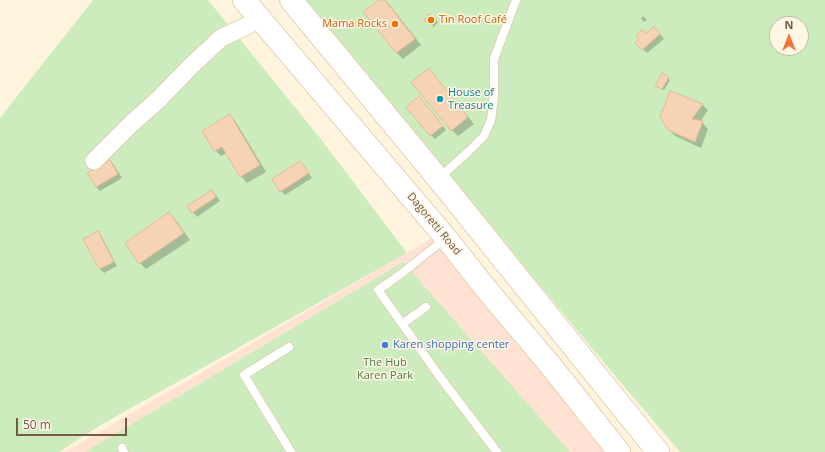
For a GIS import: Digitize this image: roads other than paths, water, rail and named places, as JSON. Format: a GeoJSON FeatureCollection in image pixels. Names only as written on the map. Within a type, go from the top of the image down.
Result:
{"type":"FeatureCollection","features":[{"type":"Feature","properties":{"kind":"main road","name":"Dagoretti Road"},"geometry":{"type":"LineString","coordinates":[[244,0],[446,238],[620,452]]}},
{"type":"Feature","properties":{"kind":"main road"},"geometry":{"type":"LineString","coordinates":[[291,0],[438,178],[658,452]]}},
{"type":"Feature","properties":{"kind":"street"},"geometry":{"type":"LineString","coordinates":[[94,161],[221,38],[261,19]]}},
{"type":"Feature","properties":{"kind":"lane"},"geometry":{"type":"LineString","coordinates":[[438,178],[484,136],[491,120],[494,96],[494,59],[516,0]]}},
{"type":"Feature","properties":{"kind":"lane"},"geometry":{"type":"LineString","coordinates":[[446,238],[401,274],[378,290],[435,371],[497,452]]}},
{"type":"Feature","properties":{"kind":"lane"},"geometry":{"type":"LineString","coordinates":[[402,324],[426,308]]}},
{"type":"Feature","properties":{"kind":"lane"},"geometry":{"type":"LineString","coordinates":[[289,347],[244,375],[291,452]]}},
{"type":"Feature","properties":{"kind":"place","name":"Tin Roof Café"},"geometry":{"type":"Point","coordinates":[431,20]}},
{"type":"Feature","properties":{"kind":"place","name":"Mama Rocks"},"geometry":{"type":"Point","coordinates":[395,24]}},
{"type":"Feature","properties":{"kind":"place","name":"House of Treasure"},"geometry":{"type":"Point","coordinates":[440,99]}},
{"type":"Feature","properties":{"kind":"place","name":"Karen shopping center"},"geometry":{"type":"Point","coordinates":[385,345]}},
{"type":"Feature","properties":{"kind":"park label","name":"The Hub Karen Park"},"geometry":{"type":"Point","coordinates":[385,369]}}]}
